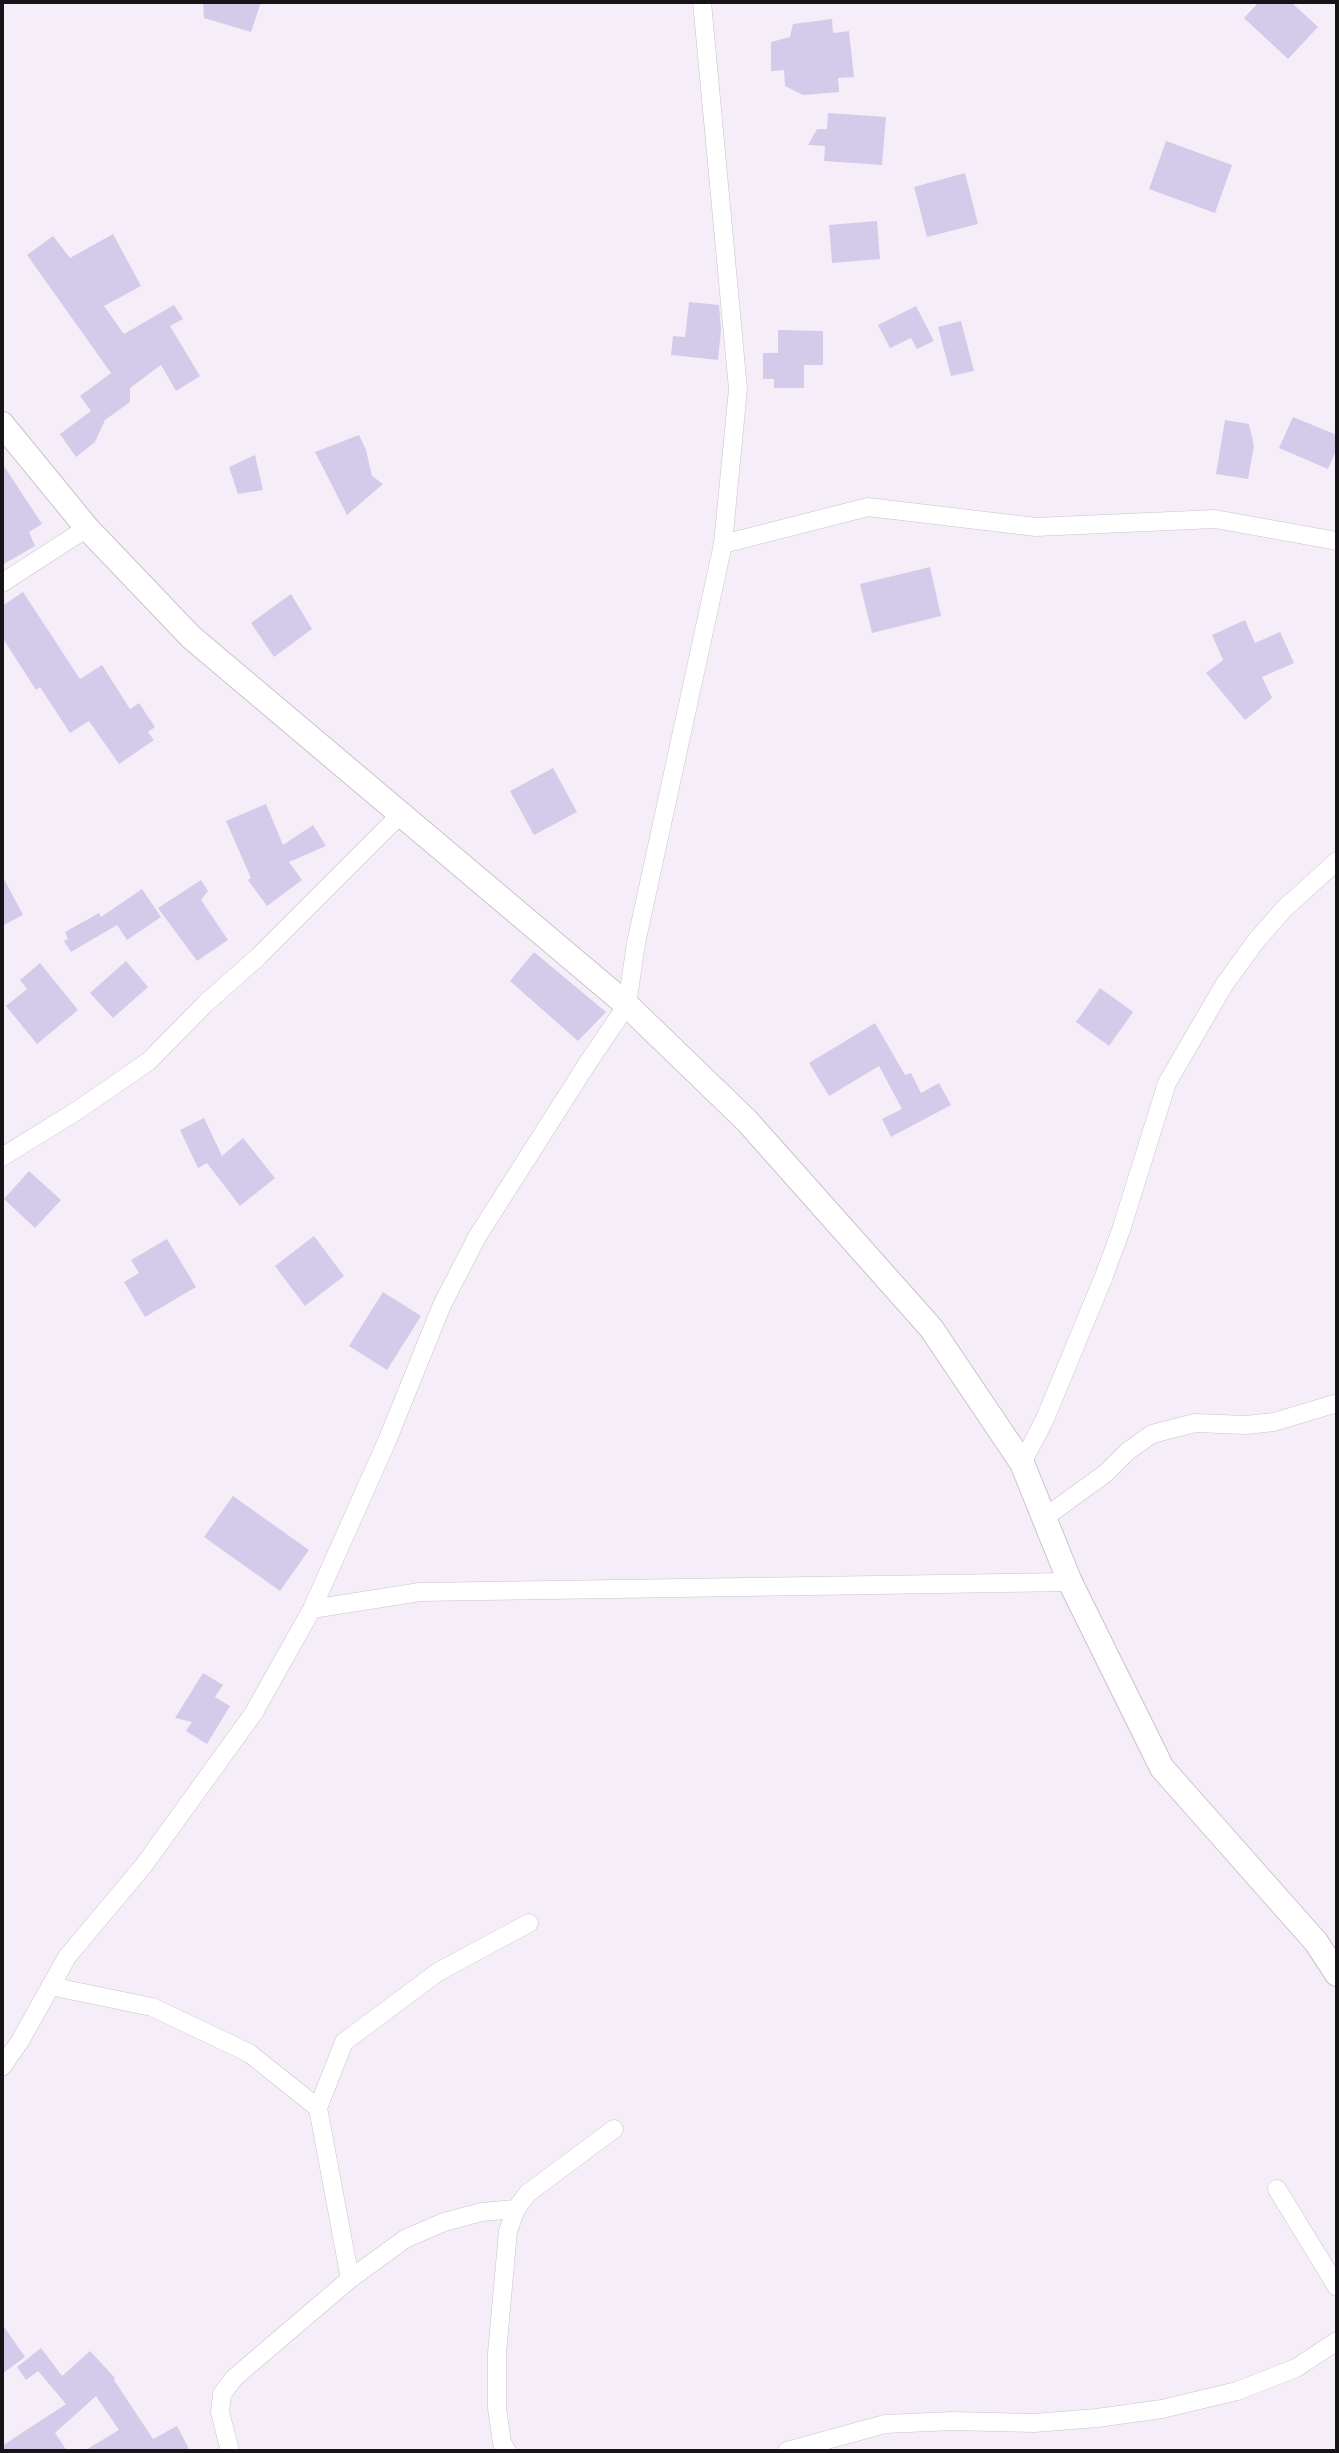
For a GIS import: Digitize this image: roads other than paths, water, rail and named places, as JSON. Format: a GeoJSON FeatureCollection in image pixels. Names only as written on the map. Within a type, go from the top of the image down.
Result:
{"type":"FeatureCollection","features":[{"type":"Feature","properties":{"kind":"main road"},"geometry":{"type":"LineString","coordinates":[[2,424],[88,528],[191,636],[627,1005],[747,1121],[931,1328],[1022,1463],[1070,1582],[1162,1768],[1316,1942],[1337,1974]]}},
{"type":"Feature","properties":{"kind":"street"},"geometry":{"type":"LineString","coordinates":[[2,2067],[20,2041],[67,1957],[144,1865],[253,1714],[312,1609],[387,1440],[442,1305],[477,1237],[627,1005],[636,943],[723,544],[738,389],[702,2]]}},
{"type":"Feature","properties":{"kind":"street"},"geometry":{"type":"LineString","coordinates":[[723,544],[868,507],[1036,527],[1214,519],[1337,541]]}},
{"type":"Feature","properties":{"kind":"street"},"geometry":{"type":"LineString","coordinates":[[2,583],[88,528]]}},
{"type":"Feature","properties":{"kind":"street"},"geometry":{"type":"LineString","coordinates":[[2,1157],[78,1110],[149,1061],[400,815]]}},
{"type":"Feature","properties":{"kind":"street"},"geometry":{"type":"LineString","coordinates":[[1022,1463],[1045,1419],[1104,1276],[1167,1083],[1224,985],[1256,941],[1284,909],[1337,861]]}},
{"type":"Feature","properties":{"kind":"street"},"geometry":{"type":"LineString","coordinates":[[1044,1518],[1106,1473],[1128,1451],[1152,1434],[1195,1423],[1246,1425],[1274,1422],[1337,1403]]}},
{"type":"Feature","properties":{"kind":"street"},"geometry":{"type":"LineString","coordinates":[[312,1609],[420,1592],[1070,1582]]}},
{"type":"Feature","properties":{"kind":"street"},"geometry":{"type":"LineString","coordinates":[[350,2279],[318,2108],[344,2042],[438,1972],[528,1923]]}},
{"type":"Feature","properties":{"kind":"street"},"geometry":{"type":"LineString","coordinates":[[50,1986],[152,2007],[249,2053],[318,2108]]}},
{"type":"Feature","properties":{"kind":"street"},"geometry":{"type":"LineString","coordinates":[[507,2451],[502,2443],[497,2408],[497,2353],[508,2231],[516,2208],[528,2193],[614,2129]]}},
{"type":"Feature","properties":{"kind":"street"},"geometry":{"type":"LineString","coordinates":[[1277,2189],[1337,2287]]}},
{"type":"Feature","properties":{"kind":"street"},"geometry":{"type":"LineString","coordinates":[[230,2451],[220,2412],[222,2394],[234,2378],[350,2279],[405,2239],[444,2222],[482,2212],[516,2208]]}},
{"type":"Feature","properties":{"kind":"street"},"geometry":{"type":"LineString","coordinates":[[787,2451],[885,2424],[953,2421],[1034,2423],[1162,2409],[1237,2391],[1296,2368],[1337,2341]]}}]}
